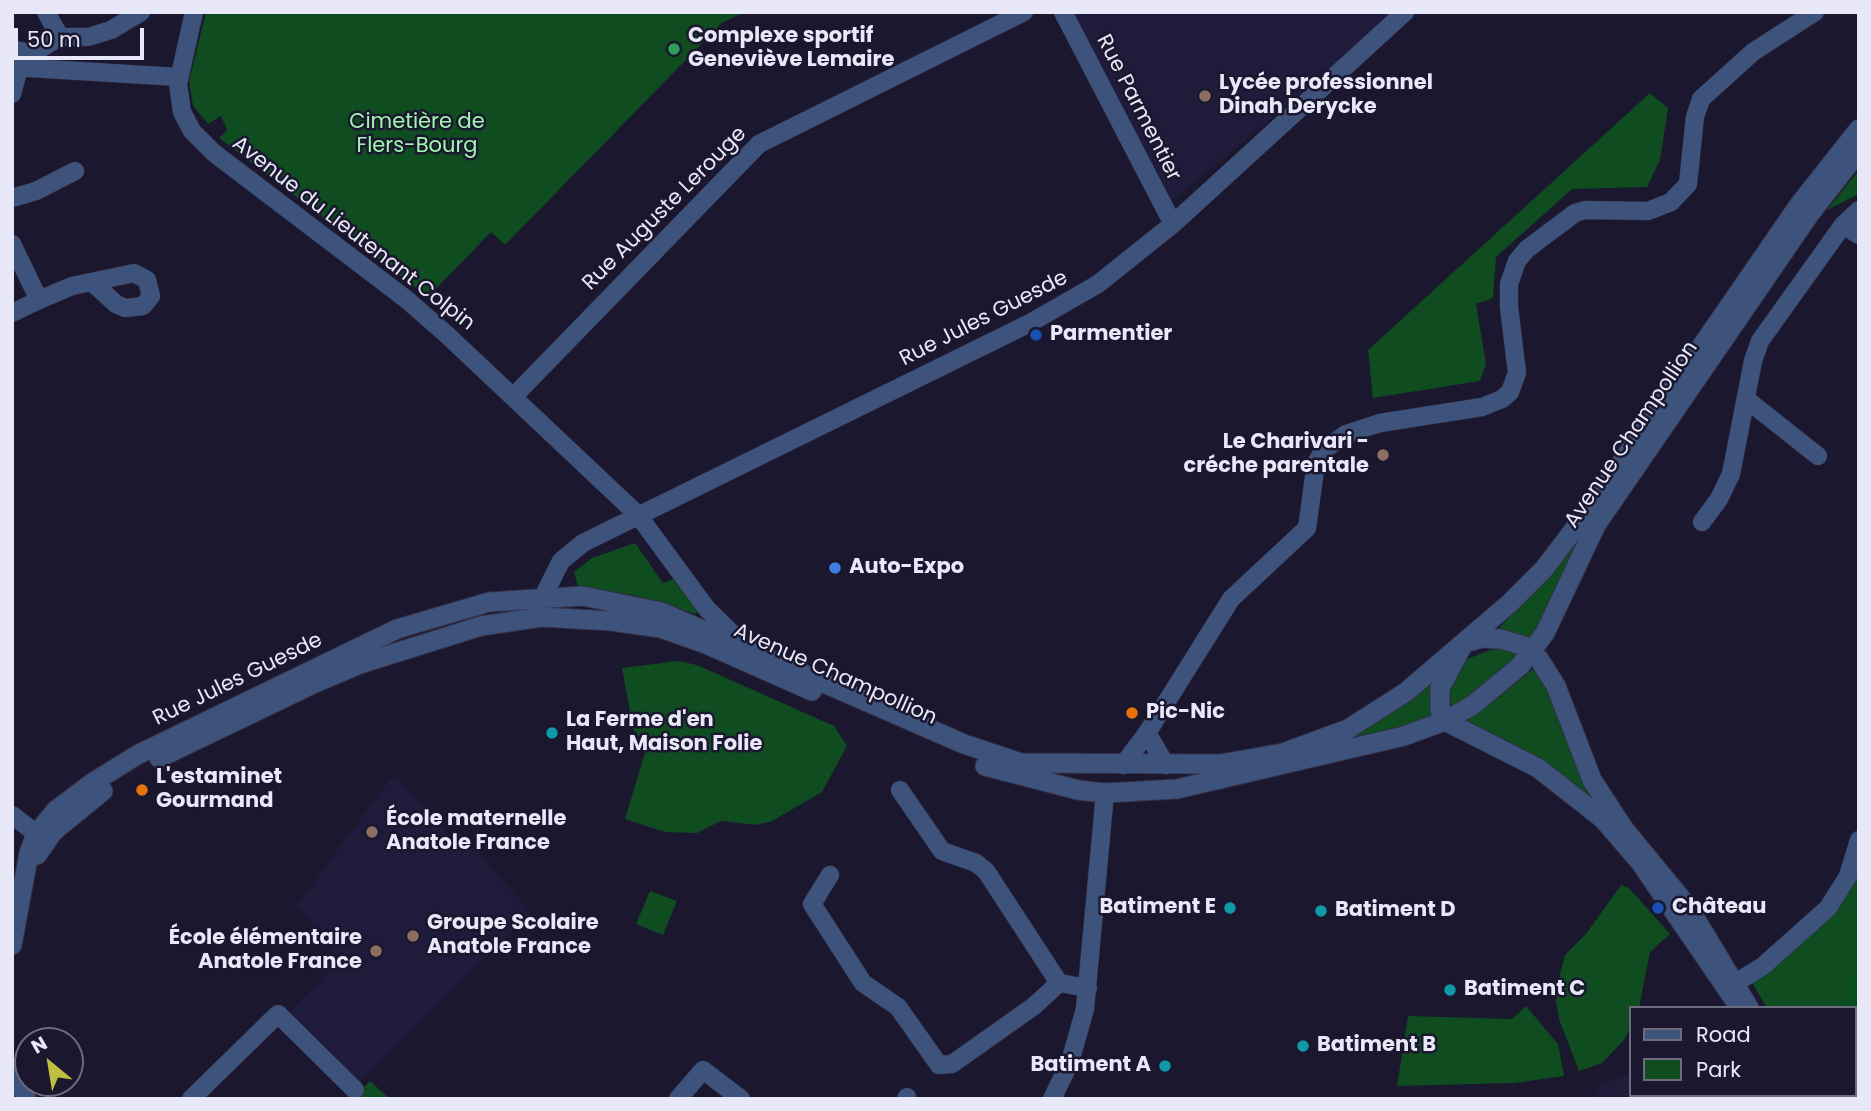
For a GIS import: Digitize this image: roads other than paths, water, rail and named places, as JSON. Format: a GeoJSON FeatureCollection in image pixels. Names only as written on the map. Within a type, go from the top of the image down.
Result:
{"type":"FeatureCollection","features":[{"type":"Feature","properties":{"kind":"street"},"geometry":{"type":"LineString","coordinates":[[46,12],[61,37],[50,70]]}},
{"type":"Feature","properties":{"kind":"street"},"geometry":{"type":"LineString","coordinates":[[12,50],[33,53],[61,37],[88,37],[111,30],[141,12]]}},
{"type":"Feature","properties":{"kind":"street","name":"Avenue du Lieutenant Colpin"},"geometry":{"type":"LineString","coordinates":[[194,12],[179,77],[181,111],[201,141],[406,299],[638,515]]}},
{"type":"Feature","properties":{"kind":"street","name":"Rue Auguste Lerouge"},"geometry":{"type":"LineString","coordinates":[[513,397],[759,144],[1024,12]]}},
{"type":"Feature","properties":{"kind":"street","name":"Rue Parmentier"},"geometry":{"type":"LineString","coordinates":[[1063,12],[1173,224]]}},
{"type":"Feature","properties":{"kind":"street","name":"Rue Jules Guesde"},"geometry":{"type":"LineString","coordinates":[[12,945],[22,895],[41,838],[122,778],[315,683],[542,607],[551,576],[572,551],[638,515],[1058,309],[1110,276],[1173,224],[1405,12]]}},
{"type":"Feature","properties":{"kind":"street"},"geometry":{"type":"LineString","coordinates":[[1052,1099],[1078,1041],[1088,988],[1105,793],[1110,779],[1147,733],[1231,599],[1307,528],[1316,463],[1324,450],[1346,434],[1380,423],[1482,407],[1502,399],[1510,392],[1517,373],[1509,284],[1517,261],[1527,249],[1575,213],[1585,210],[1647,211],[1671,202],[1688,184],[1695,117],[1701,99],[1753,52],[1815,12]]}},
{"type":"Feature","properties":{"kind":"street"},"geometry":{"type":"LineString","coordinates":[[12,94],[15,67],[179,77]]}},
{"type":"Feature","properties":{"kind":"street","name":"Avenue Champollion"},"geometry":{"type":"LineString","coordinates":[[542,607],[583,596],[633,604],[691,622],[997,757],[1021,763],[1166,765],[1249,760],[1330,737],[1380,711],[1464,643],[1531,583],[1564,545],[1798,205],[1859,129]]}},
{"type":"Feature","properties":{"kind":"street","name":"Avenue Champollion"},"geometry":{"type":"LineString","coordinates":[[542,607],[682,635],[986,766],[1060,788],[1105,793],[1146,792],[1200,785],[1404,736],[1445,721],[1497,688],[1531,652],[1559,607],[1596,525],[1815,207],[1859,151]]}},
{"type":"Feature","properties":{"kind":"street"},"geometry":{"type":"LineString","coordinates":[[12,198],[36,191],[75,171]]}},
{"type":"Feature","properties":{"kind":"street"},"geometry":{"type":"LineString","coordinates":[[1702,522],[1719,499],[1731,474],[1759,341],[1843,225],[1859,210]]}},
{"type":"Feature","properties":{"kind":"street"},"geometry":{"type":"LineString","coordinates":[[1843,225],[1859,236]]}},
{"type":"Feature","properties":{"kind":"street"},"geometry":{"type":"LineString","coordinates":[[12,244],[39,300]]}},
{"type":"Feature","properties":{"kind":"street"},"geometry":{"type":"LineString","coordinates":[[12,313],[39,300],[93,282]]}},
{"type":"Feature","properties":{"kind":"street"},"geometry":{"type":"LineString","coordinates":[[1746,399],[1818,456]]}},
{"type":"Feature","properties":{"kind":"street","name":"Avenue Champollion"},"geometry":{"type":"LineString","coordinates":[[638,515],[707,609],[746,647]]}},
{"type":"Feature","properties":{"kind":"street"},"geometry":{"type":"LineString","coordinates":[[1739,1006],[1732,987],[1689,908],[1608,807],[1580,754],[1556,687],[1531,652],[1501,639],[1482,638],[1464,643],[1440,688],[1440,710],[1445,721],[1532,764],[1569,789],[1603,819],[1640,862],[1732,987],[1747,1006]]}},
{"type":"Feature","properties":{"kind":"street"},"geometry":{"type":"LineString","coordinates":[[1147,733],[1166,765]]}},
{"type":"Feature","properties":{"kind":"street"},"geometry":{"type":"LineString","coordinates":[[900,790],[942,851],[976,863],[986,871],[1059,983],[1088,988]]}},
{"type":"Feature","properties":{"kind":"street"},"geometry":{"type":"LineString","coordinates":[[12,815],[41,838]]}},
{"type":"Feature","properties":{"kind":"street"},"geometry":{"type":"LineString","coordinates":[[1732,987],[1763,966],[1828,908],[1848,876],[1859,840]]}},
{"type":"Feature","properties":{"kind":"street"},"geometry":{"type":"LineString","coordinates":[[830,875],[812,904],[863,983],[898,1007],[939,1065],[952,1063],[1034,1006],[1059,983]]}},
{"type":"Feature","properties":{"kind":"street"},"geometry":{"type":"LineString","coordinates":[[191,1099],[278,1014],[355,1090]]}},
{"type":"Feature","properties":{"kind":"street"},"geometry":{"type":"LineString","coordinates":[[678,1099],[703,1070],[741,1099]]}},
{"type":"Feature","properties":{"kind":"street"},"geometry":{"type":"LineString","coordinates":[[12,1072],[27,1099]]}},
{"type":"Feature","properties":{"kind":"place","name":"Complexe sportif Geneviève Lemaire"},"geometry":{"type":"Point","coordinates":[674,49]}},
{"type":"Feature","properties":{"kind":"place","name":"Lycée professionnel Dinah Derycke"},"geometry":{"type":"Point","coordinates":[1205,96]}},
{"type":"Feature","properties":{"kind":"place","name":"Parmentier"},"geometry":{"type":"Point","coordinates":[1036,335]}},
{"type":"Feature","properties":{"kind":"place","name":"Le Charivari - créche parentale"},"geometry":{"type":"Point","coordinates":[1383,455]}},
{"type":"Feature","properties":{"kind":"place","name":"Auto-Expo"},"geometry":{"type":"Point","coordinates":[835,568]}},
{"type":"Feature","properties":{"kind":"place","name":"Pic-Nic"},"geometry":{"type":"Point","coordinates":[1132,713]}},
{"type":"Feature","properties":{"kind":"place","name":"La Ferme d'en Haut, Maison Folie"},"geometry":{"type":"Point","coordinates":[552,733]}},
{"type":"Feature","properties":{"kind":"place","name":"L'estaminet Gourmand"},"geometry":{"type":"Point","coordinates":[142,790]}},
{"type":"Feature","properties":{"kind":"place","name":"École maternelle Anatole France"},"geometry":{"type":"Point","coordinates":[372,832]}},
{"type":"Feature","properties":{"kind":"place","name":"Batiment E"},"geometry":{"type":"Point","coordinates":[1230,908]}},
{"type":"Feature","properties":{"kind":"place","name":"Château"},"geometry":{"type":"Point","coordinates":[1658,908]}},
{"type":"Feature","properties":{"kind":"place","name":"Batiment D"},"geometry":{"type":"Point","coordinates":[1321,911]}},
{"type":"Feature","properties":{"kind":"place","name":"Groupe Scolaire Anatole France"},"geometry":{"type":"Point","coordinates":[413,936]}},
{"type":"Feature","properties":{"kind":"place","name":"École élémentaire Anatole France"},"geometry":{"type":"Point","coordinates":[376,951]}},
{"type":"Feature","properties":{"kind":"place","name":"Batiment C"},"geometry":{"type":"Point","coordinates":[1450,990]}},
{"type":"Feature","properties":{"kind":"place","name":"Batiment B"},"geometry":{"type":"Point","coordinates":[1303,1046]}},
{"type":"Feature","properties":{"kind":"place","name":"Batiment A"},"geometry":{"type":"Point","coordinates":[1165,1066]}},
{"type":"Feature","properties":{"kind":"park label","name":"Cimetière de Flers-Bourg"},"geometry":{"type":"Point","coordinates":[417,135]}}]}
